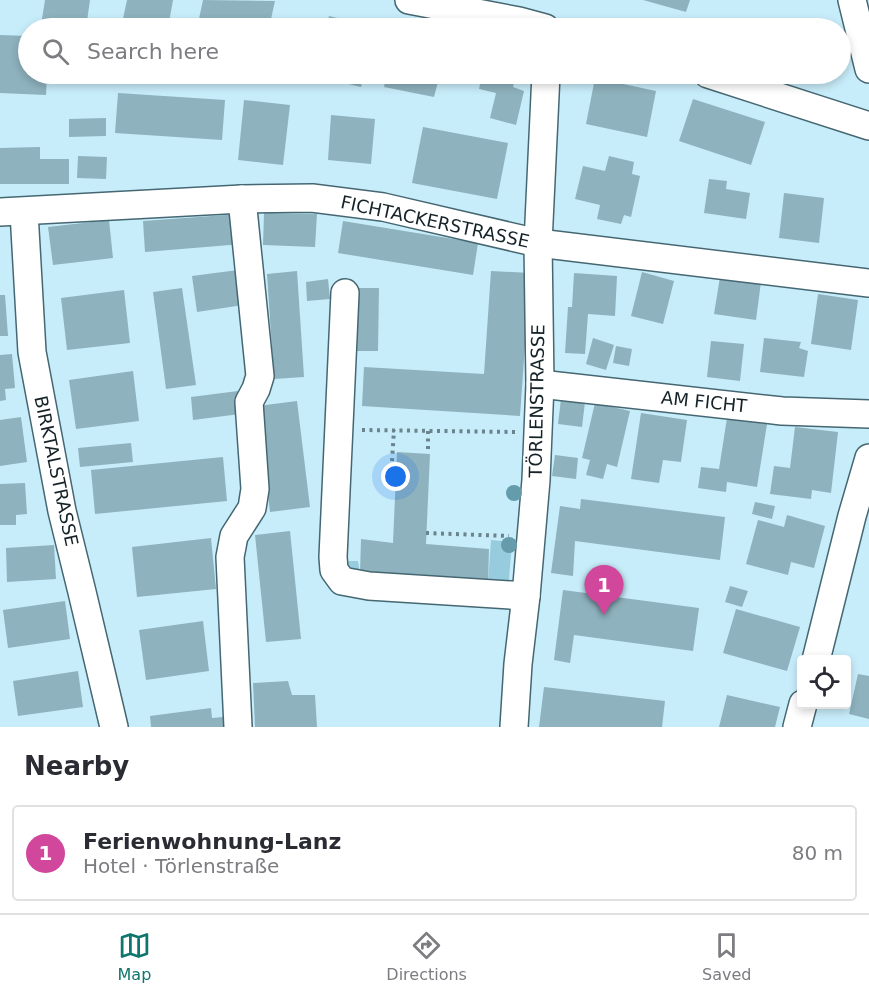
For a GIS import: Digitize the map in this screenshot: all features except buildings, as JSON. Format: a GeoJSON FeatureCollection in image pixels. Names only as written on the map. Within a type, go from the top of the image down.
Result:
{"type":"FeatureCollection","features":[{"type":"Feature","properties":{"kind":"street"},"geometry":{"type":"LineString","coordinates":[[409,0],[520,10]]}},
{"type":"Feature","properties":{"kind":"street"},"geometry":{"type":"LineString","coordinates":[[852,0],[869,69]]}},
{"type":"Feature","properties":{"kind":"street","name":"TÖRLENSTRASSE"},"geometry":{"type":"LineString","coordinates":[[514,727],[536,480],[540,384],[538,243],[546,84]]}},
{"type":"Feature","properties":{"kind":"street"},"geometry":{"type":"LineString","coordinates":[[739,84],[869,126]]}},
{"type":"Feature","properties":{"kind":"street","name":"FICHTACKERSTRASSE"},"geometry":{"type":"LineString","coordinates":[[12,212],[242,199],[312,198],[383,207],[538,243],[869,283]]}},
{"type":"Feature","properties":{"kind":"street"},"geometry":{"type":"LineString","coordinates":[[238,727],[230,557],[234,536],[252,508],[255,489],[249,402],[260,376],[242,199]]}},
{"type":"Feature","properties":{"kind":"street","name":"BIRKTALSTRASSE"},"geometry":{"type":"LineString","coordinates":[[12,212],[32,352],[62,511],[114,727]]}},
{"type":"Feature","properties":{"kind":"street"},"geometry":{"type":"LineString","coordinates":[[345,293],[334,570],[342,581],[369,586],[526,596]]}},
{"type":"Feature","properties":{"kind":"street","name":"AM FICHT"},"geometry":{"type":"LineString","coordinates":[[540,384],[782,411],[869,414]]}},
{"type":"Feature","properties":{"kind":"street"},"geometry":{"type":"LineString","coordinates":[[817,655],[869,458]]}},
{"type":"Feature","properties":{"kind":"street"},"geometry":{"type":"LineString","coordinates":[[797,727],[802,709]]}},
{"type":"Feature","properties":{"kind":"path"},"geometry":{"type":"LineString","coordinates":[[338,430],[538,432]]}},
{"type":"Feature","properties":{"kind":"path"},"geometry":{"type":"LineString","coordinates":[[392,461],[394,430]]}},
{"type":"Feature","properties":{"kind":"path"},"geometry":{"type":"LineString","coordinates":[[428,431],[428,451]]}},
{"type":"Feature","properties":{"kind":"path"},"geometry":{"type":"LineString","coordinates":[[426,533],[531,537]]}},
{"type":"Feature","properties":{"kind":"shaded area"},"geometry":{"type":"Polygon","coordinates":[[[491,540],[512,542],[508,592],[347,578],[339,561],[358,561],[360,573],[488,582],[491,540]]]}},
{"type":"Feature","properties":{"kind":"place","name":"Ferienwohnung-Lanz"},"geometry":{"type":"Point","coordinates":[604,615]}}]}
